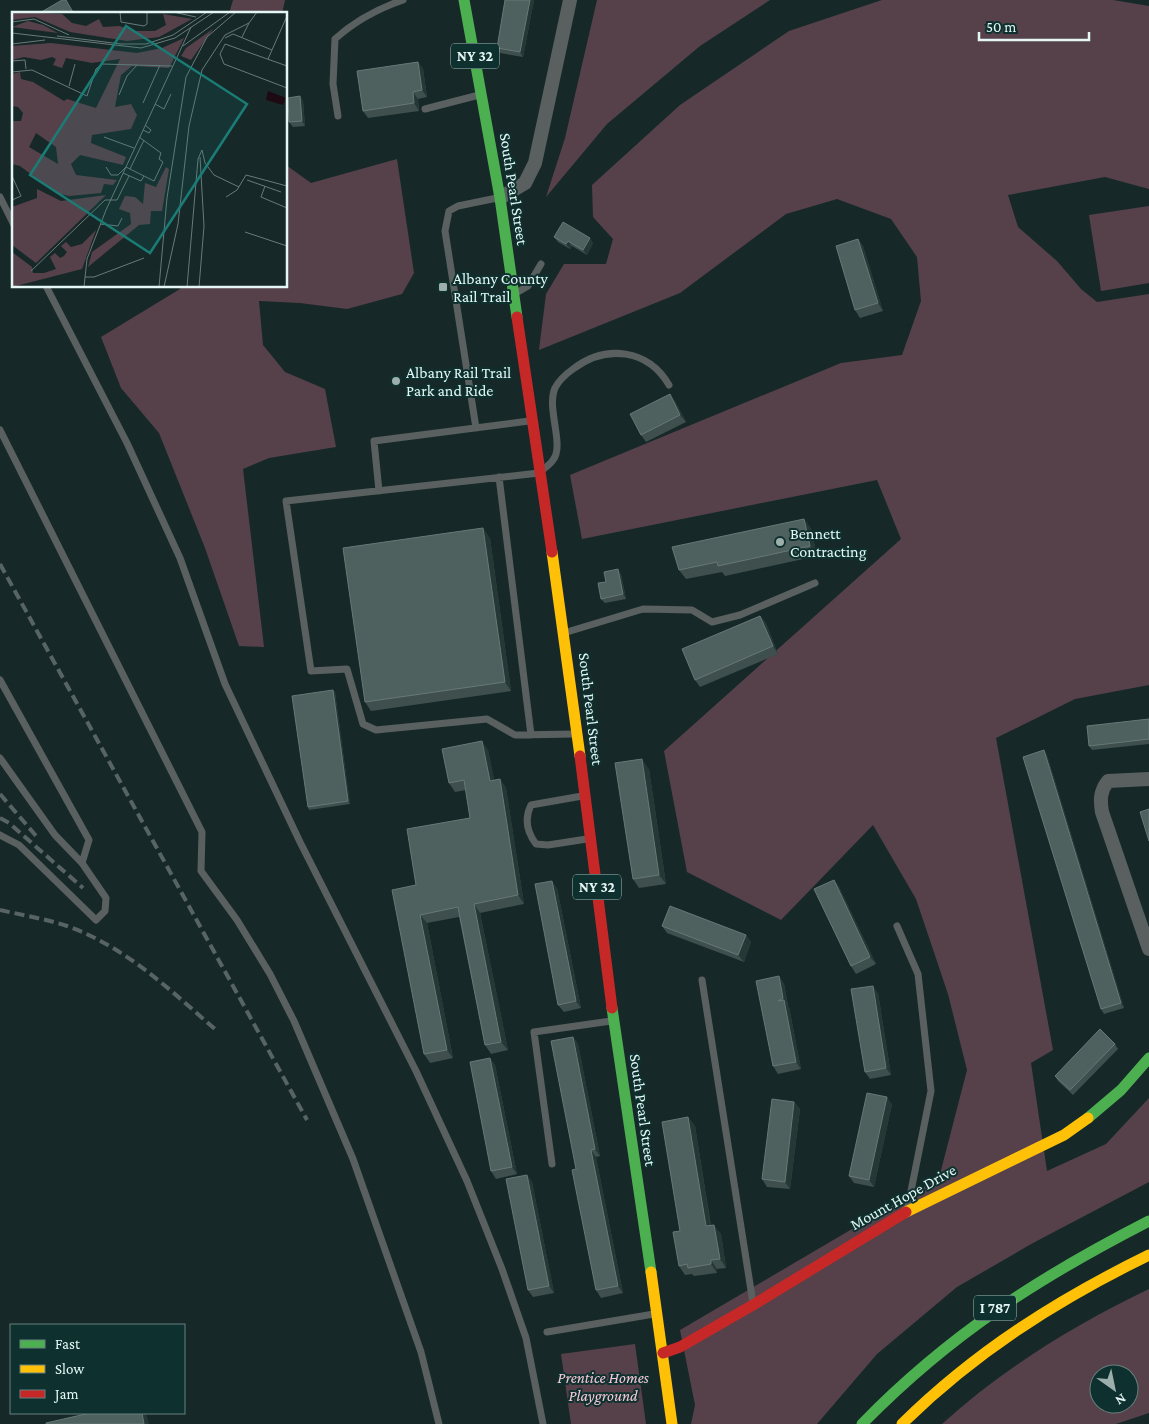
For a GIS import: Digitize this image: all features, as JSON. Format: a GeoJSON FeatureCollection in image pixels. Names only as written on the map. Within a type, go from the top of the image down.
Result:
{"type":"FeatureCollection","features":[{"type":"Feature","properties":{"kind":"main road","name":"South Pearl Street"},"geometry":{"type":"LineString","coordinates":[[464,0],[500,198],[531,420],[565,633],[614,1021],[672,1424]]}},
{"type":"Feature","properties":{"kind":"main road","name":"Mount Hope Drive"},"geometry":{"type":"LineString","coordinates":[[663,1353],[680,1347],[753,1305],[907,1211],[1064,1135],[1085,1122],[1120,1090],[1149,1058]]}},
{"type":"Feature","properties":{"kind":"main road","name":"I 787"},"geometry":{"type":"LineString","coordinates":[[862,1424],[920,1366],[984,1316],[1050,1273],[1149,1221]]}},
{"type":"Feature","properties":{"kind":"main road","name":"I 787"},"geometry":{"type":"LineString","coordinates":[[902,1424],[941,1386],[1005,1336],[1072,1294],[1149,1256]]}},
{"type":"Feature","properties":{"kind":"street"},"geometry":{"type":"LineString","coordinates":[[500,198],[525,183],[535,163],[570,0]]}},
{"type":"Feature","properties":{"kind":"street"},"geometry":{"type":"LineString","coordinates":[[1149,779],[1108,781],[1102,788],[1100,799],[1102,812],[1149,948]]}},
{"type":"Feature","properties":{"kind":"lane"},"geometry":{"type":"LineString","coordinates":[[338,116],[333,84],[335,40],[348,27],[375,9],[403,0]]}},
{"type":"Feature","properties":{"kind":"lane"},"geometry":{"type":"LineString","coordinates":[[425,110],[482,95]]}},
{"type":"Feature","properties":{"kind":"lane"},"geometry":{"type":"LineString","coordinates":[[0,197],[12,221]]}},
{"type":"Feature","properties":{"kind":"lane"},"geometry":{"type":"LineString","coordinates":[[476,428],[445,231],[449,211],[458,206],[500,198]]}},
{"type":"Feature","properties":{"kind":"lane"},"geometry":{"type":"LineString","coordinates":[[514,294],[528,286],[541,264]]}},
{"type":"Feature","properties":{"kind":"lane"},"geometry":{"type":"LineString","coordinates":[[47,288],[127,443],[180,558],[225,684],[300,842],[416,1071],[467,1181],[502,1269],[526,1338],[543,1424]]}},
{"type":"Feature","properties":{"kind":"lane"},"geometry":{"type":"LineString","coordinates":[[577,734],[515,735],[487,719],[376,730],[364,724],[347,669],[312,671],[286,501],[539,473],[554,459],[557,450],[552,415],[554,389],[564,376],[581,363],[603,354],[626,353],[660,370],[669,385]]}},
{"type":"Feature","properties":{"kind":"lane"},"geometry":{"type":"LineString","coordinates":[[379,491],[374,441],[531,420]]}},
{"type":"Feature","properties":{"kind":"lane"},"geometry":{"type":"LineString","coordinates":[[0,430],[202,832],[201,871],[241,928],[270,974],[294,1021],[353,1160],[420,1352],[439,1424]]}},
{"type":"Feature","properties":{"kind":"lane"},"geometry":{"type":"LineString","coordinates":[[500,477],[531,735]]}},
{"type":"Feature","properties":{"kind":"lane"},"geometry":{"type":"LineString","coordinates":[[565,633],[643,609],[692,610],[712,622],[740,615],[815,583]]}},
{"type":"Feature","properties":{"kind":"lane"},"geometry":{"type":"LineString","coordinates":[[0,680],[88,840],[82,863]]}},
{"type":"Feature","properties":{"kind":"lane"},"geometry":{"type":"LineString","coordinates":[[0,758],[55,835],[82,863],[106,898],[105,911],[96,920],[20,845],[0,835]]}},
{"type":"Feature","properties":{"kind":"lane"},"geometry":{"type":"LineString","coordinates":[[585,796],[531,805],[527,814],[528,834],[536,844],[548,845],[590,838]]}},
{"type":"Feature","properties":{"kind":"lane"},"geometry":{"type":"LineString","coordinates":[[897,926],[918,974],[931,1091],[907,1211]]}},
{"type":"Feature","properties":{"kind":"lane"},"geometry":{"type":"LineString","coordinates":[[702,980],[753,1305]]}},
{"type":"Feature","properties":{"kind":"lane"},"geometry":{"type":"LineString","coordinates":[[552,1164],[534,1032],[614,1021]]}},
{"type":"Feature","properties":{"kind":"lane"},"geometry":{"type":"LineString","coordinates":[[547,1332],[656,1313]]}},
{"type":"Feature","properties":{"kind":"green space"},"geometry":{"type":"Polygon","coordinates":[[[233,0],[285,0],[282,12],[230,12],[233,0]]]}},
{"type":"Feature","properties":{"kind":"green space"},"geometry":{"type":"Polygon","coordinates":[[[597,0],[770,0],[700,46],[607,124],[546,197],[565,138],[597,0]]]}},
{"type":"Feature","properties":{"kind":"green space"},"geometry":{"type":"Polygon","coordinates":[[[882,0],[1113,0],[1149,6],[1149,189],[1105,177],[1008,195],[1018,227],[1057,261],[1081,289],[1097,302],[1149,294],[1149,685],[1075,699],[996,738],[1053,1050],[1031,1063],[1047,1171],[1106,1144],[1149,1098],[1149,1182],[1033,1243],[957,1287],[877,1354],[817,1424],[691,1424],[695,1405],[680,1330],[939,1178],[967,1070],[948,994],[916,899],[873,825],[781,920],[687,872],[664,751],[901,539],[877,480],[582,539],[570,475],[841,363],[902,355],[921,301],[917,257],[891,219],[837,199],[786,214],[680,293],[539,350],[546,294],[564,264],[606,264],[613,239],[593,217],[592,185],[680,105],[789,31],[882,0]]]}},
{"type":"Feature","properties":{"kind":"green space"},"geometry":{"type":"Polygon","coordinates":[[[397,159],[414,273],[402,294],[347,309],[300,303],[259,301],[263,345],[285,372],[325,389],[336,447],[269,458],[243,469],[264,647],[239,646],[205,548],[159,433],[121,388],[101,337],[180,288],[288,288],[288,166],[311,183],[397,159]]]}},
{"type":"Feature","properties":{"kind":"green space"},"geometry":{"type":"Polygon","coordinates":[[[1149,206],[1149,283],[1101,291],[1089,215],[1149,206]]]}},
{"type":"Feature","properties":{"kind":"green space"},"geometry":{"type":"Polygon","coordinates":[[[1149,1289],[1149,1413],[1116,1424],[942,1424],[1015,1366],[1094,1317],[1149,1289]]]}},
{"type":"Feature","properties":{"kind":"green space","name":"Prentice Homes Playground"},"geometry":{"type":"Polygon","coordinates":[[[635,1344],[646,1424],[571,1424],[561,1354],[635,1344]]]}},
{"type":"Feature","properties":{"kind":"building"},"geometry":{"type":"Polygon","coordinates":[[[62,0],[66,0],[73,12],[41,12],[62,0]]]}},
{"type":"Feature","properties":{"kind":"building"},"geometry":{"type":"Polygon","coordinates":[[[505,0],[530,0],[520,52],[497,48],[505,0]]]}},
{"type":"Feature","properties":{"kind":"building"},"geometry":{"type":"Polygon","coordinates":[[[418,62],[422,90],[413,92],[414,103],[363,111],[357,71],[418,62]]]}},
{"type":"Feature","properties":{"kind":"building"},"geometry":{"type":"Polygon","coordinates":[[[300,96],[302,121],[289,122],[288,98],[300,96]]]}},
{"type":"Feature","properties":{"kind":"building"},"geometry":{"type":"Polygon","coordinates":[[[563,222],[590,238],[583,250],[568,241],[566,244],[554,237],[563,222]]]}},
{"type":"Feature","properties":{"kind":"building"},"geometry":{"type":"Polygon","coordinates":[[[858,239],[878,303],[855,310],[836,246],[858,239]]]}},
{"type":"Feature","properties":{"kind":"building"},"geometry":{"type":"Polygon","coordinates":[[[670,394],[680,415],[641,435],[630,414],[670,394]]]}},
{"type":"Feature","properties":{"kind":"building"},"geometry":{"type":"Polygon","coordinates":[[[804,519],[810,546],[718,566],[717,562],[679,570],[672,547],[804,519]]]}},
{"type":"Feature","properties":{"kind":"building"},"geometry":{"type":"Polygon","coordinates":[[[483,528],[505,682],[365,702],[343,548],[483,528]]]}},
{"type":"Feature","properties":{"kind":"building"},"geometry":{"type":"Polygon","coordinates":[[[618,569],[623,594],[601,599],[598,583],[606,582],[604,572],[618,569]]]}},
{"type":"Feature","properties":{"kind":"building"},"geometry":{"type":"Polygon","coordinates":[[[760,616],[773,646],[695,680],[682,649],[760,616]]]}},
{"type":"Feature","properties":{"kind":"building"},"geometry":{"type":"Polygon","coordinates":[[[333,690],[348,801],[308,807],[292,696],[333,690]]]}},
{"type":"Feature","properties":{"kind":"building"},"geometry":{"type":"Polygon","coordinates":[[[1149,719],[1149,739],[1089,746],[1087,726],[1149,719]]]}},
{"type":"Feature","properties":{"kind":"building"},"geometry":{"type":"Polygon","coordinates":[[[482,741],[490,781],[500,779],[518,895],[474,904],[501,1042],[485,1045],[458,907],[420,915],[447,1050],[424,1054],[392,890],[416,885],[407,829],[470,818],[464,780],[449,783],[442,749],[482,741]]]}},
{"type":"Feature","properties":{"kind":"building"},"geometry":{"type":"Polygon","coordinates":[[[1044,750],[1121,1003],[1101,1009],[1023,757],[1044,750]]]}},
{"type":"Feature","properties":{"kind":"building"},"geometry":{"type":"Polygon","coordinates":[[[642,759],[659,875],[633,879],[615,763],[642,759]]]}},
{"type":"Feature","properties":{"kind":"building"},"geometry":{"type":"Polygon","coordinates":[[[1149,809],[1149,841],[1140,812],[1149,809]]]}},
{"type":"Feature","properties":{"kind":"building"},"geometry":{"type":"Polygon","coordinates":[[[834,880],[870,957],[851,966],[814,889],[834,880]]]}},
{"type":"Feature","properties":{"kind":"building"},"geometry":{"type":"Polygon","coordinates":[[[552,881],[576,1001],[558,1005],[535,884],[552,881]]]}},
{"type":"Feature","properties":{"kind":"building"},"geometry":{"type":"Polygon","coordinates":[[[670,906],[746,935],[738,955],[662,926],[670,906]]]}},
{"type":"Feature","properties":{"kind":"building"},"geometry":{"type":"Polygon","coordinates":[[[779,976],[783,998],[778,1001],[784,1000],[796,1062],[773,1066],[756,981],[779,976]]]}},
{"type":"Feature","properties":{"kind":"building"},"geometry":{"type":"Polygon","coordinates":[[[873,986],[886,1068],[865,1072],[851,989],[873,986]]]}},
{"type":"Feature","properties":{"kind":"building"},"geometry":{"type":"Polygon","coordinates":[[[1100,1029],[1115,1044],[1070,1090],[1055,1076],[1100,1029]]]}},
{"type":"Feature","properties":{"kind":"building"},"geometry":{"type":"Polygon","coordinates":[[[573,1037],[595,1149],[591,1150],[618,1286],[596,1290],[572,1170],[576,1169],[551,1041],[573,1037]]]}},
{"type":"Feature","properties":{"kind":"building"},"geometry":{"type":"Polygon","coordinates":[[[490,1058],[512,1167],[491,1171],[470,1062],[490,1058]]]}},
{"type":"Feature","properties":{"kind":"building"},"geometry":{"type":"Polygon","coordinates":[[[867,1093],[887,1097],[869,1180],[849,1176],[867,1093]]]}},
{"type":"Feature","properties":{"kind":"building"},"geometry":{"type":"Polygon","coordinates":[[[772,1099],[794,1102],[785,1182],[762,1179],[772,1099]]]}},
{"type":"Feature","properties":{"kind":"building"},"geometry":{"type":"Polygon","coordinates":[[[688,1117],[706,1226],[714,1225],[720,1259],[711,1260],[711,1264],[688,1268],[687,1264],[679,1266],[673,1232],[680,1231],[662,1122],[688,1117]]]}},
{"type":"Feature","properties":{"kind":"building"},"geometry":{"type":"Polygon","coordinates":[[[527,1175],[549,1286],[528,1290],[506,1179],[527,1175]]]}},
{"type":"Feature","properties":{"kind":"building"},"geometry":{"type":"Polygon","coordinates":[[[86,1414],[142,1414],[144,1424],[46,1424],[86,1414]]]}},
{"type":"Feature","properties":{"kind":"railway"},"geometry":{"type":"LineString","coordinates":[[0,564],[307,1120]]}},
{"type":"Feature","properties":{"kind":"railway"},"geometry":{"type":"LineString","coordinates":[[0,794],[37,837]]}},
{"type":"Feature","properties":{"kind":"railway"},"geometry":{"type":"LineString","coordinates":[[0,818],[9,823],[83,888]]}},
{"type":"Feature","properties":{"kind":"railway"},"geometry":{"type":"LineString","coordinates":[[0,910],[67,926],[109,945],[146,971],[216,1030]]}},
{"type":"Feature","properties":{"kind":"traffic: fast"},"geometry":{"type":"LineString","coordinates":[[464,0],[500,198],[517,317]]}},
{"type":"Feature","properties":{"kind":"traffic: fast"},"geometry":{"type":"LineString","coordinates":[[612,1008],[651,1272]]}},
{"type":"Feature","properties":{"kind":"traffic: fast"},"geometry":{"type":"LineString","coordinates":[[1088,1118],[1121,1090],[1149,1058]]}},
{"type":"Feature","properties":{"kind":"traffic: fast"},"geometry":{"type":"LineString","coordinates":[[862,1424],[928,1362],[997,1310],[1070,1264],[1149,1221]]}},
{"type":"Feature","properties":{"kind":"traffic: slow"},"geometry":{"type":"LineString","coordinates":[[552,552],[580,756]]}},
{"type":"Feature","properties":{"kind":"traffic: slow"},"geometry":{"type":"LineString","coordinates":[[906,1212],[1064,1135],[1088,1118]]}},
{"type":"Feature","properties":{"kind":"traffic: slow"},"geometry":{"type":"LineString","coordinates":[[902,1424],[958,1374],[1018,1329],[1082,1290],[1149,1255]]}},
{"type":"Feature","properties":{"kind":"traffic: slow"},"geometry":{"type":"LineString","coordinates":[[651,1272],[672,1424]]}},
{"type":"Feature","properties":{"kind":"traffic: jam"},"geometry":{"type":"LineString","coordinates":[[517,317],[552,552]]}},
{"type":"Feature","properties":{"kind":"traffic: jam"},"geometry":{"type":"LineString","coordinates":[[580,756],[612,1008]]}},
{"type":"Feature","properties":{"kind":"traffic: jam"},"geometry":{"type":"LineString","coordinates":[[663,1353],[680,1347],[753,1305],[906,1212]]}},
{"type":"Feature","properties":{"kind":"place","name":"Albany County Rail Trail"},"geometry":{"type":"Point","coordinates":[443,287]}},
{"type":"Feature","properties":{"kind":"place","name":"Albany Rail Trail Park and Ride"},"geometry":{"type":"Point","coordinates":[396,381]}},
{"type":"Feature","properties":{"kind":"place","name":"Bennett Contracting"},"geometry":{"type":"Point","coordinates":[780,542]}}]}
